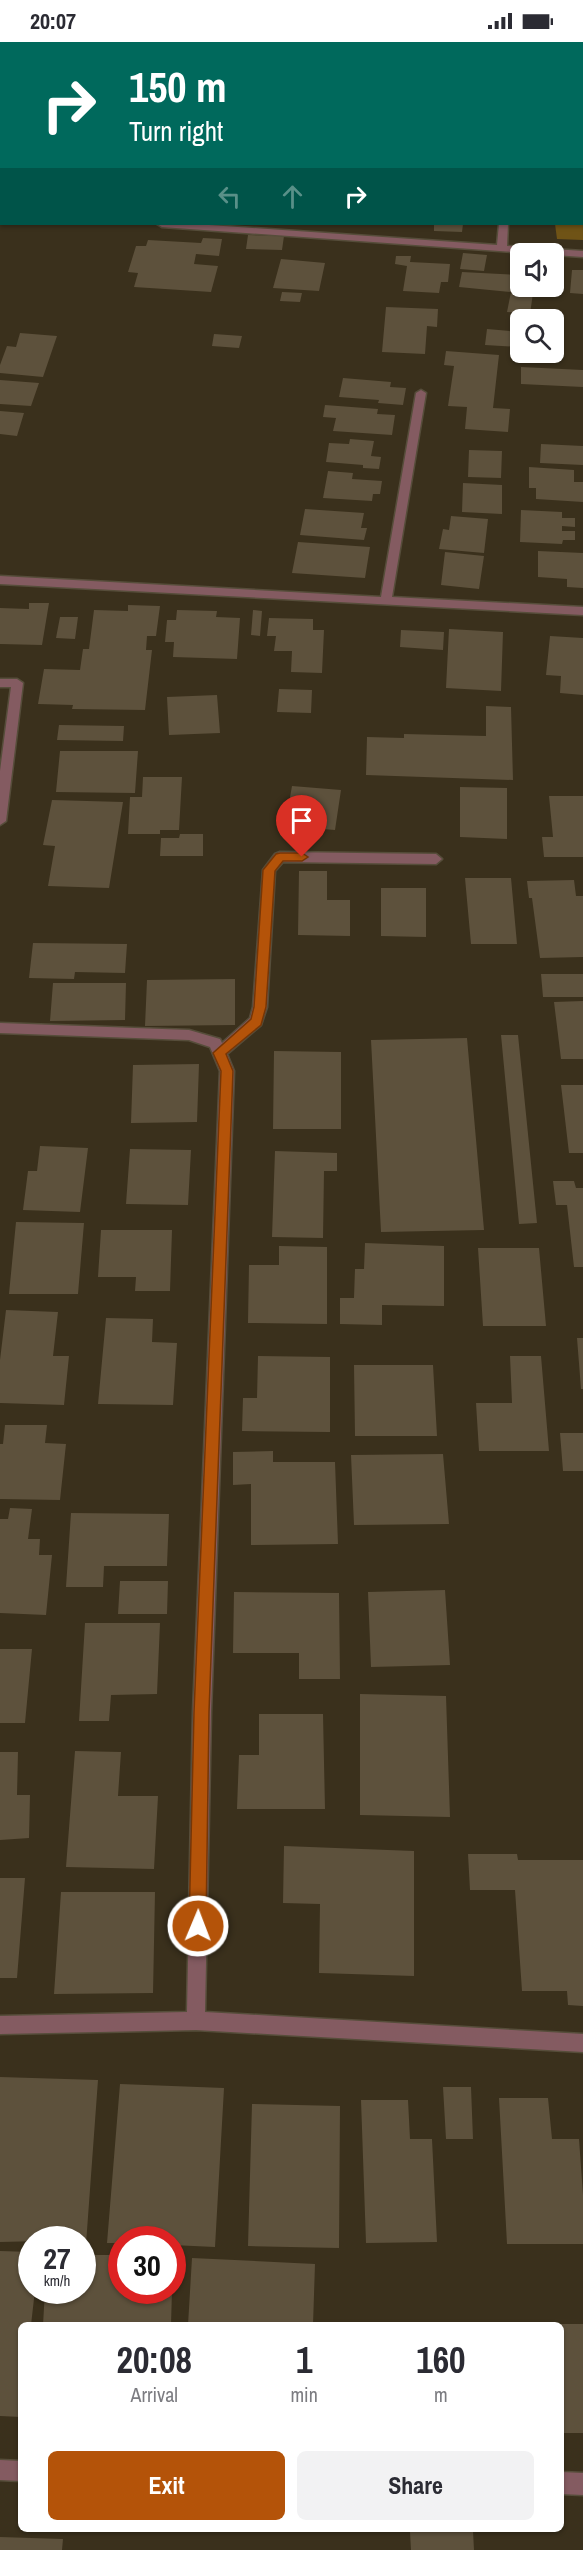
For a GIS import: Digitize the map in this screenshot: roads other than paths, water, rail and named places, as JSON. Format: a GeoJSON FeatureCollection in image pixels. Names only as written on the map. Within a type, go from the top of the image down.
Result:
{"type":"FeatureCollection","features":[{"type":"Feature","properties":{"kind":"street"},"geometry":{"type":"LineString","coordinates":[[200,225],[238,226],[583,254]]}},
{"type":"Feature","properties":{"kind":"street"},"geometry":{"type":"LineString","coordinates":[[502,248],[504,225]]}},
{"type":"Feature","properties":{"kind":"street"},"geometry":{"type":"LineString","coordinates":[[386,600],[421,393]]}},
{"type":"Feature","properties":{"kind":"street"},"geometry":{"type":"LineString","coordinates":[[0,580],[583,611]]}},
{"type":"Feature","properties":{"kind":"street"},"geometry":{"type":"LineString","coordinates":[[0,683],[17,683],[0,820]]}},
{"type":"Feature","properties":{"kind":"street"},"geometry":{"type":"LineString","coordinates":[[219,1053],[256,1022],[260,1007],[269,870],[280,857],[436,859]]}},
{"type":"Feature","properties":{"kind":"street"},"geometry":{"type":"LineString","coordinates":[[0,1029],[189,1035],[215,1043],[227,1071],[202,1712],[196,2021]]}},
{"type":"Feature","properties":{"kind":"street"},"geometry":{"type":"LineString","coordinates":[[0,2025],[196,2021],[583,2043]]}},
{"type":"Feature","properties":{"kind":"street"},"geometry":{"type":"LineString","coordinates":[[0,2470],[18,2471]]}},
{"type":"Feature","properties":{"kind":"street"},"geometry":{"type":"LineString","coordinates":[[564,2483],[583,2484]]}}]}
